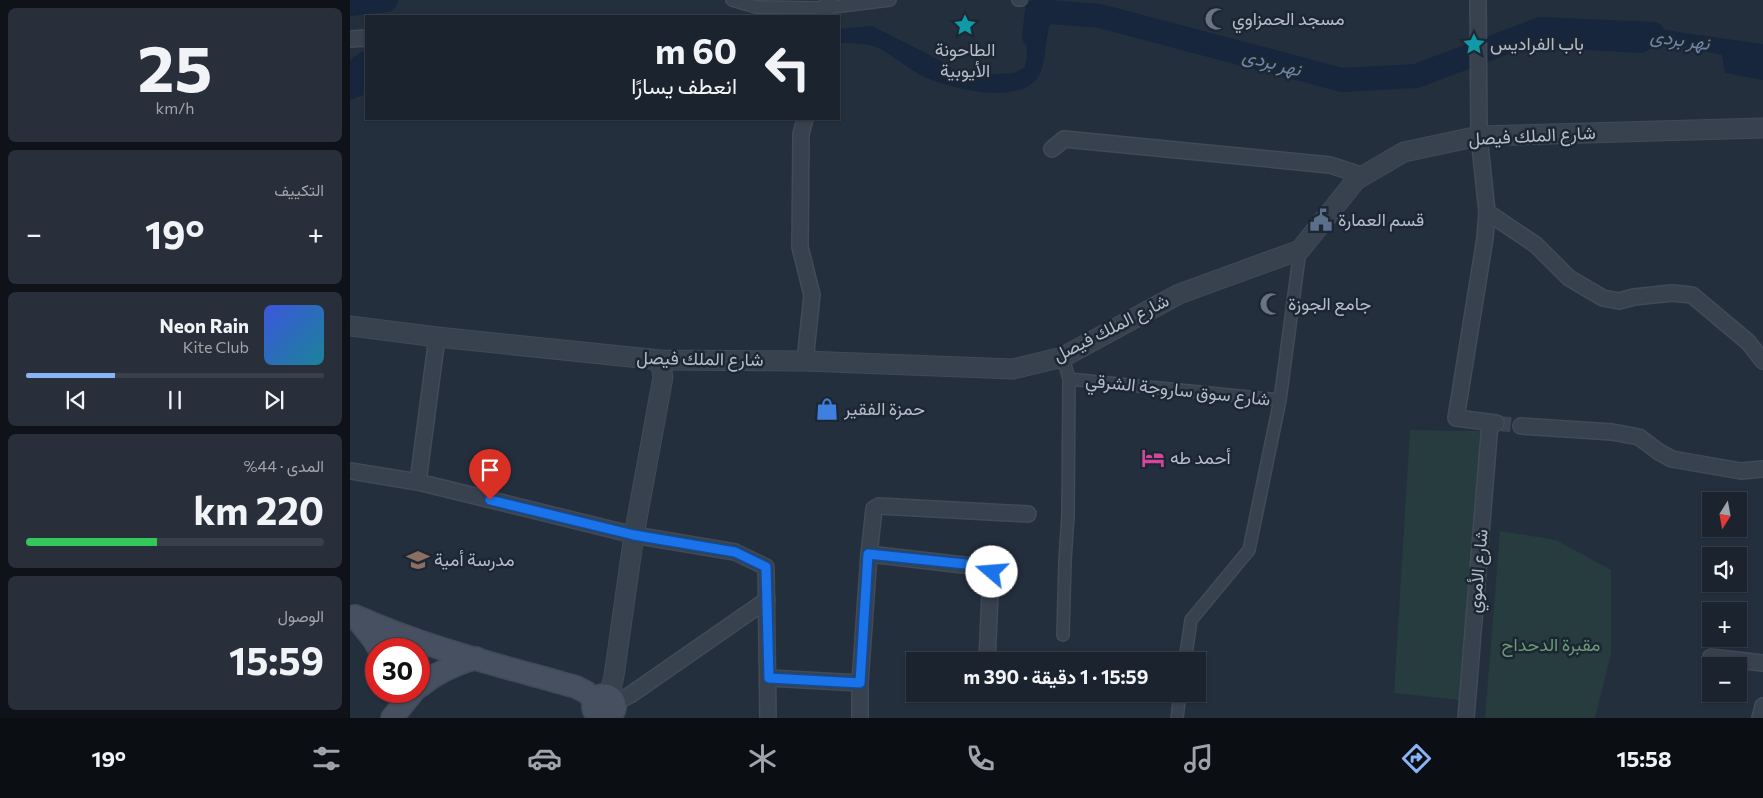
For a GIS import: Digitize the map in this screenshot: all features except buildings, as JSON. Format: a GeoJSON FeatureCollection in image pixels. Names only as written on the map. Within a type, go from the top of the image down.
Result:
{"type":"FeatureCollection","features":[{"type":"Feature","properties":{"kind":"main road"},"geometry":{"type":"LineString","coordinates":[[352,614],[407,638],[576,687],[602,709]]}},
{"type":"Feature","properties":{"kind":"main road"},"geometry":{"type":"LineString","coordinates":[[352,614],[372,638]]}},
{"type":"Feature","properties":{"kind":"main road"},"geometry":{"type":"LineString","coordinates":[[430,680],[445,670],[476,658]]}},
{"type":"Feature","properties":{"kind":"main road"},"geometry":{"type":"LineString","coordinates":[[392,703],[392,718]]}},
{"type":"Feature","properties":{"kind":"main road"},"geometry":{"type":"LineString","coordinates":[[392,718],[404,703]]}},
{"type":"Feature","properties":{"kind":"street"},"geometry":{"type":"LineString","coordinates":[[732,0],[756,7],[826,8],[890,0]]}},
{"type":"Feature","properties":{"kind":"street"},"geometry":{"type":"LineString","coordinates":[[1478,0],[1479,136],[1487,212],[1536,245],[1569,278],[1603,298],[1619,301],[1672,293],[1692,294],[1748,342],[1763,361]]}},
{"type":"Feature","properties":{"kind":"street"},"geometry":{"type":"LineString","coordinates":[[350,39],[365,38]]}},
{"type":"Feature","properties":{"kind":"street"},"geometry":{"type":"LineString","coordinates":[[805,120],[801,134],[800,247],[812,295],[805,361]]}},
{"type":"Feature","properties":{"kind":"street","name":"شارع الملك فيصل"},"geometry":{"type":"LineString","coordinates":[[350,326],[660,360],[805,361],[1013,369],[1063,356],[1179,294],[1300,250],[1356,180],[1404,152],[1479,136],[1763,128]]}},
{"type":"Feature","properties":{"kind":"street"},"geometry":{"type":"LineString","coordinates":[[1052,149],[1064,139],[1330,165],[1364,176]]}},
{"type":"Feature","properties":{"kind":"street","name":"شارع الأموي"},"geometry":{"type":"LineString","coordinates":[[1466,718],[1493,423],[1456,418],[1485,238],[1487,212]]}},
{"type":"Feature","properties":{"kind":"street"},"geometry":{"type":"LineString","coordinates":[[1186,652],[1191,620],[1249,550],[1280,400],[1300,250]]}},
{"type":"Feature","properties":{"kind":"street"},"geometry":{"type":"LineString","coordinates":[[418,482],[437,337]]}},
{"type":"Feature","properties":{"kind":"street"},"geometry":{"type":"LineString","coordinates":[[1748,342],[1763,339]]}},
{"type":"Feature","properties":{"kind":"street","name":"شارع سوق ساروجة الشرقي"},"geometry":{"type":"LineString","coordinates":[[1063,356],[1069,379],[1280,400]]}},
{"type":"Feature","properties":{"kind":"street"},"geometry":{"type":"LineString","coordinates":[[602,709],[614,676],[634,535],[663,377],[660,360]]}},
{"type":"Feature","properties":{"kind":"street"},"geometry":{"type":"LineString","coordinates":[[1064,636],[1068,515],[1069,379]]}},
{"type":"Feature","properties":{"kind":"street"},"geometry":{"type":"LineString","coordinates":[[1521,426],[1612,432],[1640,437],[1672,459],[1741,471],[1763,469]]}},
{"type":"Feature","properties":{"kind":"street"},"geometry":{"type":"LineString","coordinates":[[350,471],[418,482],[634,535],[735,552],[766,567],[769,678],[768,718]]}},
{"type":"Feature","properties":{"kind":"street"},"geometry":{"type":"LineString","coordinates":[[860,718],[860,683],[868,554],[874,509],[879,506],[1028,514]]}},
{"type":"Feature","properties":{"kind":"street"},"geometry":{"type":"LineString","coordinates":[[868,554],[989,568],[992,572],[988,652]]}},
{"type":"Feature","properties":{"kind":"street"},"geometry":{"type":"LineString","coordinates":[[602,709],[630,695],[767,600]]}},
{"type":"Feature","properties":{"kind":"street"},"geometry":{"type":"LineString","coordinates":[[1747,660],[1763,662]]}},
{"type":"Feature","properties":{"kind":"street"},"geometry":{"type":"LineString","coordinates":[[769,678],[860,683]]}},
{"type":"Feature","properties":{"kind":"street"},"geometry":{"type":"LineString","coordinates":[[1177,718],[1179,702]]}},
{"type":"Feature","properties":{"kind":"street"},"geometry":{"type":"LineString","coordinates":[[1760,718],[1763,706]]}},
{"type":"Feature","properties":{"kind":"green space"},"geometry":{"type":"Polygon","coordinates":[[[1410,430],[1481,431],[1468,701],[1394,693],[1410,430]]]}},
{"type":"Feature","properties":{"kind":"green space","name":"مقبرة الدحداح"},"geometry":{"type":"Polygon","coordinates":[[[1500,531],[1556,540],[1611,570],[1611,654],[1595,718],[1485,718],[1500,531]]]}},
{"type":"Feature","properties":{"kind":"water"},"geometry":{"type":"Polygon","coordinates":[[[1037,11],[1064,13],[1051,20],[1043,65],[1039,76],[1030,85],[1002,93],[968,90],[937,82],[919,74],[876,47],[863,44],[840,43],[840,29],[872,26],[945,63],[963,76],[1014,73],[1025,67],[1027,56],[1025,16],[1037,11]]]}},
{"type":"Feature","properties":{"kind":"water"},"geometry":{"type":"Polygon","coordinates":[[[1634,28],[1667,30],[1763,44],[1763,80],[1725,73],[1722,55],[1663,42],[1643,53],[1544,48],[1516,51],[1507,42],[1541,29],[1621,33],[1634,28]]]}},
{"type":"Feature","properties":{"kind":"water"},"geometry":{"type":"Polygon","coordinates":[[[365,64],[365,94],[350,100],[350,75],[365,64]]]}},
{"type":"Feature","properties":{"kind":"waterway"},"geometry":{"type":"LineString","coordinates":[[350,4],[386,0]]}},
{"type":"Feature","properties":{"kind":"waterway","name":"نهر بردى"},"geometry":{"type":"LineString","coordinates":[[1034,36],[1037,11],[1100,16],[1342,80],[1416,76],[1541,29],[1653,34]]}},
{"type":"Feature","properties":{"kind":"waterway","name":"نهر بردى"},"geometry":{"type":"LineString","coordinates":[[350,75],[365,64]]}},
{"type":"Feature","properties":{"kind":"tunnel"},"geometry":{"type":"LineString","coordinates":[[1496,423],[1521,426]]}},
{"type":"Feature","properties":{"kind":"place","name":"مسجد الحمزاوي"},"geometry":{"type":"Point","coordinates":[1216,19]}},
{"type":"Feature","properties":{"kind":"place","name":"الطاحونة الأيوبية"},"geometry":{"type":"Point","coordinates":[965,25]}},
{"type":"Feature","properties":{"kind":"place","name":"باب الفراديس"},"geometry":{"type":"Point","coordinates":[1474,44]}},
{"type":"Feature","properties":{"kind":"place","name":"قسم العمارة"},"geometry":{"type":"Point","coordinates":[1321,220]}},
{"type":"Feature","properties":{"kind":"place","name":"جامع الجوزة"},"geometry":{"type":"Point","coordinates":[1271,304]}},
{"type":"Feature","properties":{"kind":"place","name":"حمزة الفقير"},"geometry":{"type":"Point","coordinates":[827,409]}},
{"type":"Feature","properties":{"kind":"place","name":"أحمد طه"},"geometry":{"type":"Point","coordinates":[1153,458]}},
{"type":"Feature","properties":{"kind":"place","name":"مدرسة أمية"},"geometry":{"type":"Point","coordinates":[418,560]}},
{"type":"Feature","properties":{"kind":"route"},"geometry":{"type":"LineString","coordinates":[[490,500],[634,535],[735,552],[766,567],[769,678],[860,683],[868,554],[985,566],[992,572]]}}]}
